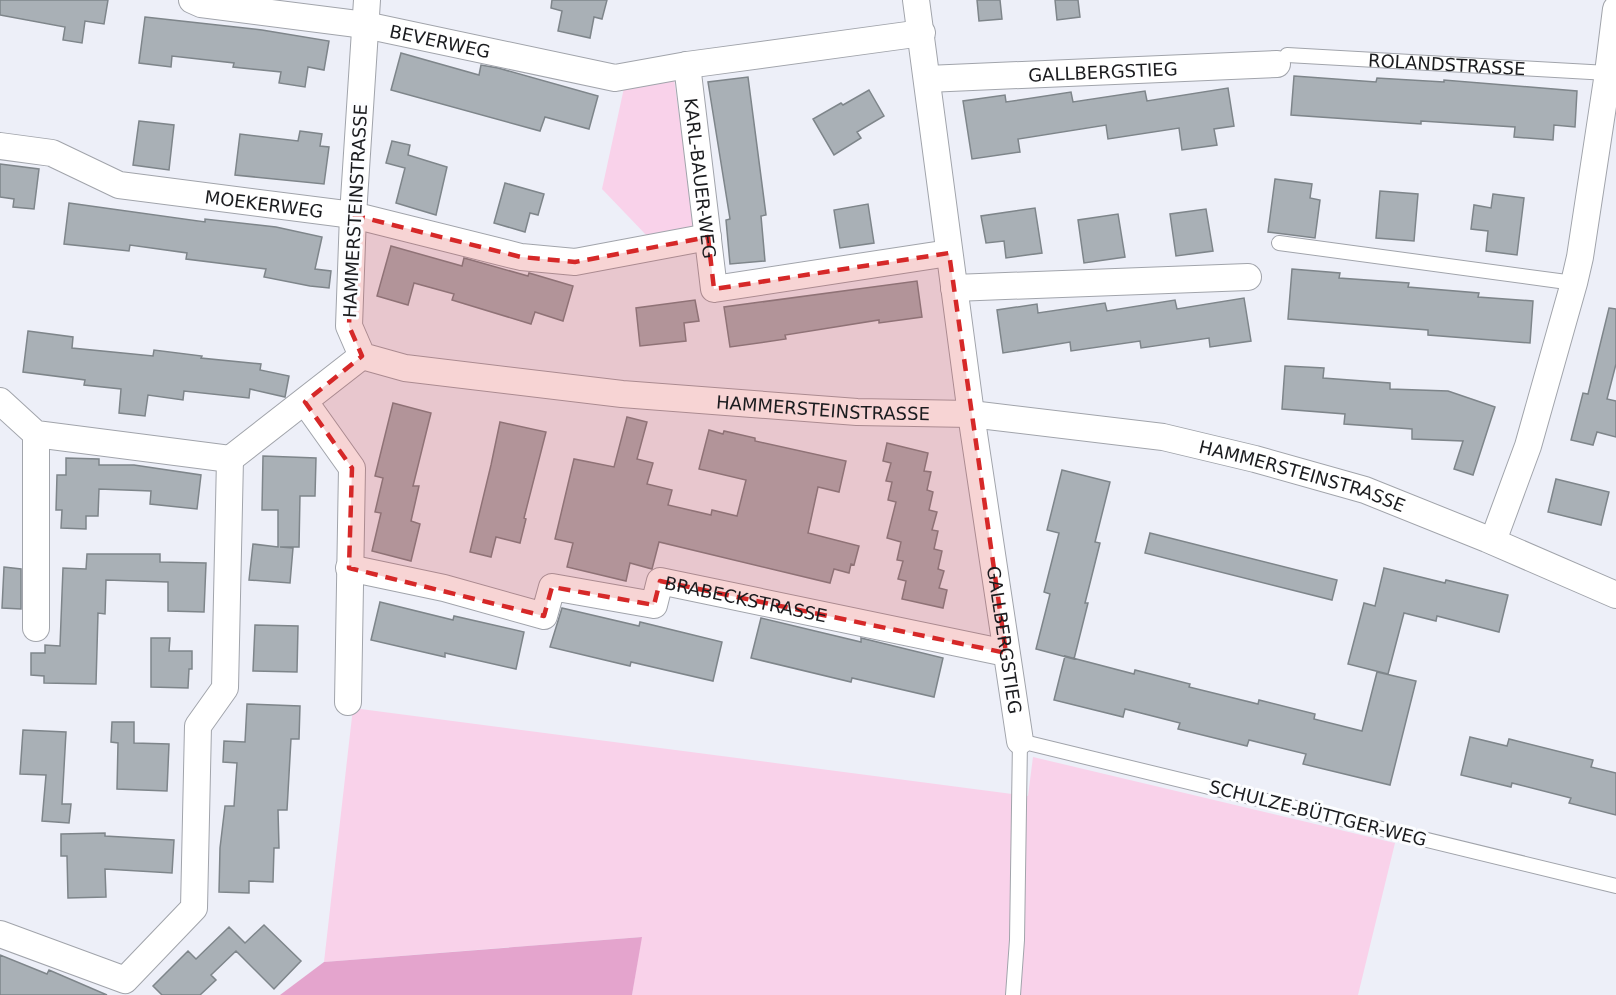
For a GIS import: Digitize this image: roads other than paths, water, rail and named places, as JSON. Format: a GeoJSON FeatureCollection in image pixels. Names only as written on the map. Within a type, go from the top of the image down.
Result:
{"type":"FeatureCollection","features":[{"type":"Feature","properties":{"kind":"street","name":"BEVERWEG"},"geometry":{"type":"LineString","coordinates":[[192,0],[201,4],[366,12],[615,78],[687,65]]}},
{"type":"Feature","properties":{"kind":"street","name":"GALLBERGSTIEG"},"geometry":{"type":"LineString","coordinates":[[916,0],[971,414],[1020,741]]}},
{"type":"Feature","properties":{"kind":"street"},"geometry":{"type":"LineString","coordinates":[[1493,541],[1528,446],[1574,283],[1580,257],[1616,9]]}},
{"type":"Feature","properties":{"kind":"street","name":"HAMMERSTEINSTRASSE"},"geometry":{"type":"LineString","coordinates":[[366,12],[353,215],[349,326],[362,356],[405,368],[622,394],[857,412],[971,414],[1163,437],[1256,459],[1365,490],[1493,541],[1616,595]]}},
{"type":"Feature","properties":{"kind":"street"},"geometry":{"type":"LineString","coordinates":[[687,65],[922,33]]}},
{"type":"Feature","properties":{"kind":"street","name":"GALLBERGSTIEG"},"geometry":{"type":"LineString","coordinates":[[927,79],[1282,59]]}},
{"type":"Feature","properties":{"kind":"street","name":"KARL-BAUER-WEG"},"geometry":{"type":"LineString","coordinates":[[687,65],[714,289],[949,253]]}},
{"type":"Feature","properties":{"kind":"street","name":"MOEKERWEG"},"geometry":{"type":"LineString","coordinates":[[0,146],[52,153],[119,185],[353,215],[521,257],[574,261],[708,237]]}},
{"type":"Feature","properties":{"kind":"street"},"geometry":{"type":"LineString","coordinates":[[954,288],[1248,277]]}},
{"type":"Feature","properties":{"kind":"street"},"geometry":{"type":"LineString","coordinates":[[0,401],[36,434],[230,459],[362,356]]}},
{"type":"Feature","properties":{"kind":"street"},"geometry":{"type":"LineString","coordinates":[[305,402],[352,468],[348,702]]}},
{"type":"Feature","properties":{"kind":"street"},"geometry":{"type":"LineString","coordinates":[[36,434],[36,628]]}},
{"type":"Feature","properties":{"kind":"street"},"geometry":{"type":"LineString","coordinates":[[0,934],[125,980],[194,908],[198,726],[225,688],[230,459]]}},
{"type":"Feature","properties":{"kind":"street","name":"BRABECKSTRASSE"},"geometry":{"type":"LineString","coordinates":[[349,568],[444,588],[543,616],[552,587],[654,605],[660,582],[1006,653]]}},
{"type":"Feature","properties":{"kind":"lane","name":"ROLANDSTRASSE"},"geometry":{"type":"LineString","coordinates":[[1282,59],[1608,73]]}},
{"type":"Feature","properties":{"kind":"lane"},"geometry":{"type":"LineString","coordinates":[[1279,243],[1574,283]]}},
{"type":"Feature","properties":{"kind":"lane","name":"SCHULZE-BÜTTGER-WEG"},"geometry":{"type":"LineString","coordinates":[[1020,741],[1616,886]]}},
{"type":"Feature","properties":{"kind":"lane","name":"GALLBERGSTIEG"},"geometry":{"type":"LineString","coordinates":[[1013,995],[1017,940],[1020,741]]}}]}
